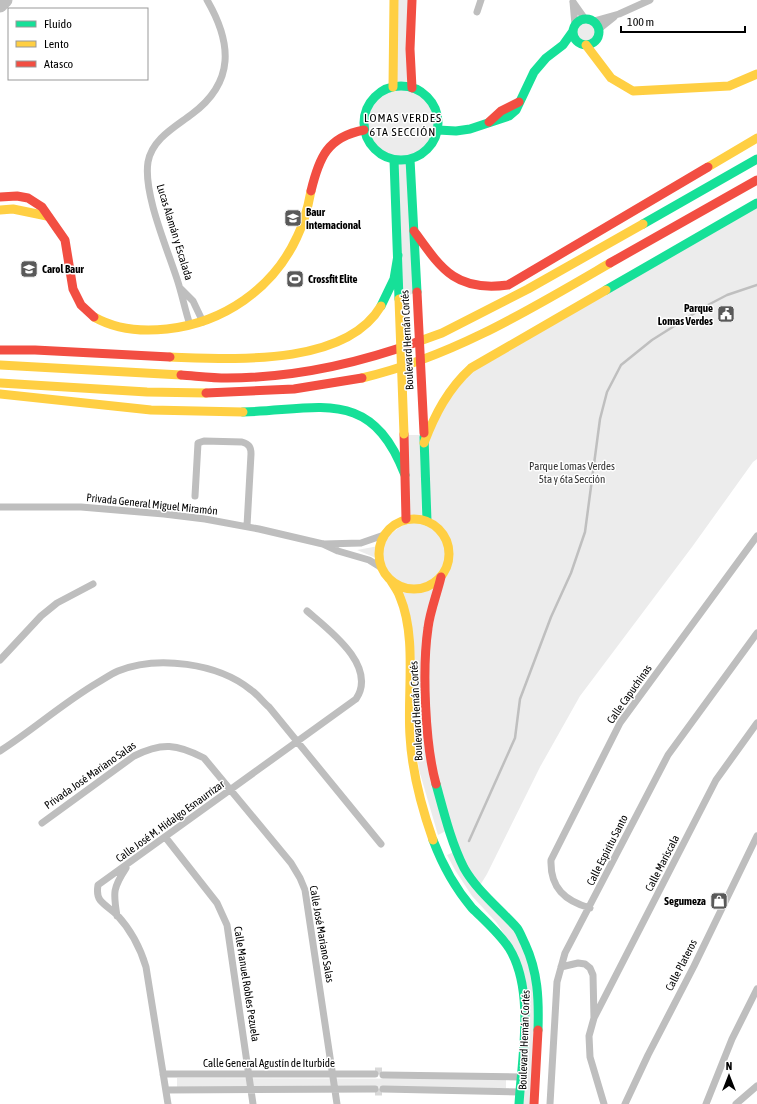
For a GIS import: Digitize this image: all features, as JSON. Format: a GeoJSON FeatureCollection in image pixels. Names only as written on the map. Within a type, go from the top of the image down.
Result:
{"type":"FeatureCollection","features":[{"type":"Feature","properties":{"kind":"main road"},"geometry":{"type":"LineString","coordinates":[[393,87],[394,0]]}},
{"type":"Feature","properties":{"kind":"main road"},"geometry":{"type":"LineString","coordinates":[[412,0],[410,49],[412,88]]}},
{"type":"Feature","properties":{"kind":"main road"},"geometry":{"type":"LineString","coordinates":[[438,130],[463,130],[489,122],[501,111],[519,102],[534,72],[546,58],[563,44],[579,21],[592,23],[599,33],[596,41],[599,62]]}},
{"type":"Feature","properties":{"kind":"main road"},"geometry":{"type":"LineString","coordinates":[[574,28],[574,37],[582,43],[599,62],[610,79],[622,88],[633,91],[714,88],[729,86],[757,74]]}},
{"type":"Feature","properties":{"kind":"main road"},"geometry":{"type":"LineString","coordinates":[[563,44],[596,41]]}},
{"type":"Feature","properties":{"kind":"main road"},"geometry":{"type":"LineString","coordinates":[[393,87],[412,88],[424,94],[433,104],[438,116],[438,130],[434,140],[420,155],[410,159],[394,160],[380,154],[370,144],[364,130],[364,116],[370,103],[380,93],[393,87]]}},
{"type":"Feature","properties":{"kind":"main road"},"geometry":{"type":"LineString","coordinates":[[0,197],[12,195],[33,199],[41,206],[47,216],[62,233],[66,243],[71,281],[78,301],[92,316],[120,330],[166,330],[203,322],[228,311],[253,295],[276,270],[298,236],[317,172],[328,148],[342,137],[364,130]]}},
{"type":"Feature","properties":{"kind":"main road"},"geometry":{"type":"LineString","coordinates":[[414,231],[432,257],[451,275],[463,283],[479,288],[494,288],[508,285],[757,138]]}},
{"type":"Feature","properties":{"kind":"main road","name":"Boulevard Hernán Cortés"},"geometry":{"type":"LineString","coordinates":[[410,159],[427,521]]}},
{"type":"Feature","properties":{"kind":"main road"},"geometry":{"type":"LineString","coordinates":[[0,365],[227,378],[281,375],[356,362],[442,333],[528,289],[757,159]]}},
{"type":"Feature","properties":{"kind":"main road","name":"Boulevard Hernán Cortés"},"geometry":{"type":"LineString","coordinates":[[394,160],[406,519]]}},
{"type":"Feature","properties":{"kind":"main road"},"geometry":{"type":"LineString","coordinates":[[0,383],[221,394],[281,391],[336,383],[391,371],[437,354],[527,310],[757,180]]}},
{"type":"Feature","properties":{"kind":"main road"},"geometry":{"type":"LineString","coordinates":[[424,443],[432,421],[446,396],[461,377],[471,368],[757,203]]}},
{"type":"Feature","properties":{"kind":"main road"},"geometry":{"type":"LineString","coordinates":[[0,210],[13,209],[47,216]]}},
{"type":"Feature","properties":{"kind":"main road"},"geometry":{"type":"LineString","coordinates":[[0,350],[229,358],[288,354],[312,350],[337,344],[367,325],[377,313],[390,292],[398,255]]}},
{"type":"Feature","properties":{"kind":"main road"},"geometry":{"type":"LineString","coordinates":[[0,394],[171,411],[234,412],[316,408],[338,409],[358,414],[381,431],[391,442],[405,476]]}},
{"type":"Feature","properties":{"kind":"main road"},"geometry":{"type":"LineString","coordinates":[[416,518],[427,521],[441,530],[448,545],[448,562],[441,577],[428,586],[413,589],[405,588],[391,581],[382,568],[378,552],[384,535],[390,528],[406,519],[416,518]]}},
{"type":"Feature","properties":{"kind":"main road","name":"Boulevard Hernán Cortés"},"geometry":{"type":"LineString","coordinates":[[441,577],[428,626],[426,644],[426,708],[432,771],[450,835],[465,870],[491,902],[518,930],[533,961],[537,979],[539,1004],[534,1104]]}},
{"type":"Feature","properties":{"kind":"main road","name":"Boulevard Hernán Cortés"},"geometry":{"type":"LineString","coordinates":[[391,581],[401,599],[407,628],[410,742],[415,778],[434,841],[440,856],[459,890],[477,912],[504,940],[518,968],[522,985],[523,1013],[519,1104]]}},
{"type":"Feature","properties":{"kind":"main road"},"geometry":{"type":"LineString","coordinates":[[434,841],[450,835]]}},
{"type":"Feature","properties":{"kind":"main road"},"geometry":{"type":"LineString","coordinates":[[440,856],[456,850]]}},
{"type":"Feature","properties":{"kind":"street","name":"Lucas Alamán y Escalada"},"geometry":{"type":"LineString","coordinates":[[190,325],[181,289],[153,203],[148,181],[148,161],[157,143],[171,128],[210,100],[221,83],[225,60],[224,36],[215,14],[207,0]]}},
{"type":"Feature","properties":{"kind":"street"},"geometry":{"type":"LineString","coordinates":[[477,12],[481,0]]}},
{"type":"Feature","properties":{"kind":"street"},"geometry":{"type":"LineString","coordinates":[[573,1],[592,23],[619,14],[650,0]]}},
{"type":"Feature","properties":{"kind":"street"},"geometry":{"type":"LineString","coordinates":[[573,1],[574,28]]}},
{"type":"Feature","properties":{"kind":"street","name":"Lucas Alamán y Escalada"},"geometry":{"type":"LineString","coordinates":[[181,289],[193,301],[203,322]]}},
{"type":"Feature","properties":{"kind":"street"},"geometry":{"type":"LineString","coordinates":[[195,496],[198,443],[204,441],[248,443],[251,448],[251,454],[247,526]]}},
{"type":"Feature","properties":{"kind":"street","name":"Privada General Miguel Miramón"},"geometry":{"type":"LineString","coordinates":[[0,507],[81,507],[164,514],[247,526],[323,544],[338,551],[369,560],[382,568]]}},
{"type":"Feature","properties":{"kind":"street","name":"Privada General Miguel Miramón"},"geometry":{"type":"LineString","coordinates":[[323,544],[340,542],[352,544],[370,541],[384,535]]}},
{"type":"Feature","properties":{"kind":"street","name":"Calle Capuchinas"},"geometry":{"type":"LineString","coordinates":[[590,908],[574,904],[562,894],[554,882],[550,871],[551,860],[620,723],[757,536]]}},
{"type":"Feature","properties":{"kind":"street"},"geometry":{"type":"LineString","coordinates":[[350,554],[352,544]]}},
{"type":"Feature","properties":{"kind":"street"},"geometry":{"type":"LineString","coordinates":[[0,660],[41,616],[57,603],[93,584]]}},
{"type":"Feature","properties":{"kind":"street","name":"Calle José M. Hidalgo Esnaurrizar"},"geometry":{"type":"LineString","coordinates":[[168,1104],[146,967],[140,948],[117,916],[101,901],[98,889],[101,882],[128,866],[356,699],[362,686],[362,676],[353,656],[341,642],[307,611]]}},
{"type":"Feature","properties":{"kind":"street","name":"Calle Espíritu Santo"},"geometry":{"type":"LineString","coordinates":[[550,1104],[557,982],[565,953],[590,908],[668,755],[757,633]]}},
{"type":"Feature","properties":{"kind":"street"},"geometry":{"type":"LineString","coordinates":[[0,752],[81,692],[118,671],[144,664],[187,664],[202,667],[231,678],[251,690],[298,742],[381,844]]}},
{"type":"Feature","properties":{"kind":"street","name":"Calle Mariscala"},"geometry":{"type":"LineString","coordinates":[[594,1018],[716,780],[757,723]]}},
{"type":"Feature","properties":{"kind":"street","name":"Privada José Mariano Salas"},"geometry":{"type":"LineString","coordinates":[[42,823],[134,756],[158,746],[174,746],[189,750],[204,758],[231,790]]}},
{"type":"Feature","properties":{"kind":"street","name":"Calle José Mariano Salas"},"geometry":{"type":"LineString","coordinates":[[231,790],[291,863],[305,890],[338,1104]]}},
{"type":"Feature","properties":{"kind":"street","name":"Calle Plateros"},"geometry":{"type":"LineString","coordinates":[[626,1104],[648,1055],[694,966],[757,836]]}},
{"type":"Feature","properties":{"kind":"street","name":"Calle Manuel Robles Pezuela"},"geometry":{"type":"LineString","coordinates":[[166,838],[217,903],[224,915],[230,941],[253,1104]]}},
{"type":"Feature","properties":{"kind":"street"},"geometry":{"type":"LineString","coordinates":[[117,916],[114,900],[116,883],[128,866]]}},
{"type":"Feature","properties":{"kind":"street"},"geometry":{"type":"LineString","coordinates":[[560,967],[578,963],[590,968],[593,975],[594,1018],[590,1036],[590,1057],[604,1104]]}},
{"type":"Feature","properties":{"kind":"street"},"geometry":{"type":"LineString","coordinates":[[706,1104],[732,1039],[757,989]]}},
{"type":"Feature","properties":{"kind":"street","name":"Calle General Agustín de Iturbide"},"geometry":{"type":"LineString","coordinates":[[163,1074],[375,1073]]}},
{"type":"Feature","properties":{"kind":"street"},"geometry":{"type":"LineString","coordinates":[[383,1073],[393,1075],[521,1077]]}},
{"type":"Feature","properties":{"kind":"street"},"geometry":{"type":"LineString","coordinates":[[409,1075],[409,1089]]}},
{"type":"Feature","properties":{"kind":"street"},"geometry":{"type":"LineString","coordinates":[[736,1104],[757,1086]]}},
{"type":"Feature","properties":{"kind":"street"},"geometry":{"type":"LineString","coordinates":[[383,1090],[409,1089],[520,1092]]}},
{"type":"Feature","properties":{"kind":"street"},"geometry":{"type":"LineString","coordinates":[[166,1090],[375,1090]]}},
{"type":"Feature","properties":{"kind":"green space"},"geometry":{"type":"Polygon","coordinates":[[[394,0],[412,0],[411,87],[393,86],[394,0]]]}},
{"type":"Feature","properties":{"kind":"green space"},"geometry":{"type":"Polygon","coordinates":[[[586,19],[595,23],[599,32],[595,41],[586,45],[577,41],[573,32],[577,23],[586,19]]]}},
{"type":"Feature","properties":{"kind":"green space"},"geometry":{"type":"Polygon","coordinates":[[[401,88],[414,91],[426,98],[433,110],[436,123],[433,136],[426,148],[414,155],[401,158],[388,155],[376,148],[369,136],[366,123],[369,110],[376,98],[388,91],[401,88]]]}},
{"type":"Feature","properties":{"kind":"green space"},"geometry":{"type":"Polygon","coordinates":[[[395,160],[410,160],[417,292],[399,299],[395,160]]]}},
{"type":"Feature","properties":{"kind":"green space","name":"Parque Lomas Verdes 5ta y 6ta Sección"},"geometry":{"type":"Polygon","coordinates":[[[757,203],[757,459],[753,462],[692,547],[580,696],[540,767],[487,874],[479,887],[446,831],[438,835],[419,770],[415,741],[413,663],[394,583],[405,588],[415,590],[431,587],[436,584],[426,662],[442,580],[450,561],[451,548],[446,535],[428,521],[425,443],[461,378],[757,203]]]}},
{"type":"Feature","properties":{"kind":"green space"},"geometry":{"type":"Polygon","coordinates":[[[407,435],[420,435],[422,519],[408,519],[407,435]]]}},
{"type":"Feature","properties":{"kind":"green space"},"geometry":{"type":"Polygon","coordinates":[[[408,523],[421,523],[434,529],[445,541],[448,554],[443,568],[434,578],[421,585],[408,586],[394,578],[383,561],[357,550],[384,545],[394,532],[408,523]]]}},
{"type":"Feature","properties":{"kind":"green space"},"geometry":{"type":"Polygon","coordinates":[[[454,852],[515,929],[535,977],[532,1104],[522,1104],[527,1034],[515,950],[496,922],[472,896],[455,870],[447,855],[454,852]]]}},
{"type":"Feature","properties":{"kind":"green space"},"geometry":{"type":"Polygon","coordinates":[[[177,1078],[506,1079],[506,1088],[177,1087],[177,1078]]]}},
{"type":"Feature","properties":{"kind":"waterway"},"geometry":{"type":"LineString","coordinates":[[0,5],[5,0]]}},
{"type":"Feature","properties":{"kind":"waterway"},"geometry":{"type":"LineString","coordinates":[[706,306],[727,295],[757,285]]}},
{"type":"Feature","properties":{"kind":"waterway"},"geometry":{"type":"LineString","coordinates":[[469,841],[515,738],[520,699],[551,617],[571,573],[585,532],[600,419],[607,392],[621,365],[652,340],[698,311]]}},
{"type":"Feature","properties":{"kind":"tunnel"},"geometry":{"type":"LineString","coordinates":[[375,1071],[383,1071]]}},
{"type":"Feature","properties":{"kind":"tunnel"},"geometry":{"type":"LineString","coordinates":[[375,1092],[384,1092]]}},
{"type":"Feature","properties":{"kind":"traffic: fast"},"geometry":{"type":"LineString","coordinates":[[586,19],[595,23],[599,32],[595,41],[586,45],[577,41],[573,32],[577,23],[586,19]]}},
{"type":"Feature","properties":{"kind":"traffic: fast"},"geometry":{"type":"LineString","coordinates":[[438,130],[456,131],[470,129],[509,116],[516,110],[534,72],[546,58],[563,45],[573,31]]}},
{"type":"Feature","properties":{"kind":"traffic: fast"},"geometry":{"type":"LineString","coordinates":[[401,86],[415,89],[427,97],[435,109],[438,123],[435,137],[427,149],[415,157],[401,160],[387,157],[375,149],[367,137],[364,123],[367,109],[375,97],[387,89],[401,86]]}},
{"type":"Feature","properties":{"kind":"traffic: fast"},"geometry":{"type":"LineString","coordinates":[[410,159],[417,292]]}},
{"type":"Feature","properties":{"kind":"traffic: fast"},"geometry":{"type":"LineString","coordinates":[[643,224],[757,159]]}},
{"type":"Feature","properties":{"kind":"traffic: fast"},"geometry":{"type":"LineString","coordinates":[[394,160],[399,299]]}},
{"type":"Feature","properties":{"kind":"traffic: fast"},"geometry":{"type":"LineString","coordinates":[[606,290],[757,203]]}},
{"type":"Feature","properties":{"kind":"traffic: fast"},"geometry":{"type":"LineString","coordinates":[[381,306],[394,279],[398,255]]}},
{"type":"Feature","properties":{"kind":"traffic: fast"},"geometry":{"type":"LineString","coordinates":[[243,412],[296,408],[319,408],[340,409],[359,415],[376,427],[391,447],[405,475]]}},
{"type":"Feature","properties":{"kind":"traffic: fast"},"geometry":{"type":"LineString","coordinates":[[424,437],[427,521]]}},
{"type":"Feature","properties":{"kind":"traffic: fast"},"geometry":{"type":"LineString","coordinates":[[436,784],[452,838],[464,868],[482,892],[517,928],[525,944],[533,965],[537,986],[538,1030]]}},
{"type":"Feature","properties":{"kind":"traffic: fast"},"geometry":{"type":"LineString","coordinates":[[433,840],[440,858],[460,892],[472,908],[492,927],[509,948],[517,965],[522,983],[525,1024],[519,1104]]}},
{"type":"Feature","properties":{"kind":"traffic: slow"},"geometry":{"type":"LineString","coordinates":[[393,87],[394,0]]}},
{"type":"Feature","properties":{"kind":"traffic: slow"},"geometry":{"type":"LineString","coordinates":[[586,45],[611,78],[633,91],[729,86],[757,74]]}},
{"type":"Feature","properties":{"kind":"traffic: slow"},"geometry":{"type":"LineString","coordinates":[[708,167],[757,138]]}},
{"type":"Feature","properties":{"kind":"traffic: slow"},"geometry":{"type":"LineString","coordinates":[[94,317],[111,325],[129,329],[157,330],[188,325],[208,319],[226,311],[244,300],[260,287],[287,256],[302,226],[311,191]]}},
{"type":"Feature","properties":{"kind":"traffic: slow"},"geometry":{"type":"LineString","coordinates":[[0,210],[13,209],[47,216]]}},
{"type":"Feature","properties":{"kind":"traffic: slow"},"geometry":{"type":"LineString","coordinates":[[417,342],[442,333],[528,289],[643,224]]}},
{"type":"Feature","properties":{"kind":"traffic: slow"},"geometry":{"type":"LineString","coordinates":[[362,378],[428,358],[459,345],[521,314],[610,263]]}},
{"type":"Feature","properties":{"kind":"traffic: slow"},"geometry":{"type":"LineString","coordinates":[[424,443],[443,402],[456,384],[471,368],[606,290]]}},
{"type":"Feature","properties":{"kind":"traffic: slow"},"geometry":{"type":"LineString","coordinates":[[399,299],[404,434]]}},
{"type":"Feature","properties":{"kind":"traffic: slow"},"geometry":{"type":"LineString","coordinates":[[170,357],[255,358],[285,355],[315,349],[342,340],[364,326],[381,306]]}},
{"type":"Feature","properties":{"kind":"traffic: slow"},"geometry":{"type":"LineString","coordinates":[[0,365],[181,375]]}},
{"type":"Feature","properties":{"kind":"traffic: slow"},"geometry":{"type":"LineString","coordinates":[[0,383],[147,392],[206,393]]}},
{"type":"Feature","properties":{"kind":"traffic: slow"},"geometry":{"type":"LineString","coordinates":[[0,394],[151,410],[243,412]]}},
{"type":"Feature","properties":{"kind":"traffic: slow"},"geometry":{"type":"LineString","coordinates":[[407,519],[421,519],[434,525],[443,534],[447,540],[449,554],[447,568],[439,579],[428,587],[421,589],[407,589],[400,587],[389,579],[381,568],[379,561],[379,547],[381,540],[389,529],[400,521],[407,519]]}},
{"type":"Feature","properties":{"kind":"traffic: slow"},"geometry":{"type":"LineString","coordinates":[[391,581],[400,597],[408,630],[410,647],[409,719],[411,749],[418,789],[433,840]]}},
{"type":"Feature","properties":{"kind":"traffic: jam"},"geometry":{"type":"LineString","coordinates":[[412,0],[410,49],[412,88]]}},
{"type":"Feature","properties":{"kind":"traffic: jam"},"geometry":{"type":"LineString","coordinates":[[489,122],[501,111],[519,102]]}},
{"type":"Feature","properties":{"kind":"traffic: jam"},"geometry":{"type":"LineString","coordinates":[[311,191],[317,169],[327,151],[333,144],[351,133],[364,130]]}},
{"type":"Feature","properties":{"kind":"traffic: jam"},"geometry":{"type":"LineString","coordinates":[[414,231],[433,257],[452,275],[475,285],[508,285],[708,167]]}},
{"type":"Feature","properties":{"kind":"traffic: jam"},"geometry":{"type":"LineString","coordinates":[[610,263],[757,180]]}},
{"type":"Feature","properties":{"kind":"traffic: jam"},"geometry":{"type":"LineString","coordinates":[[0,197],[17,196],[28,198],[42,207],[65,240],[73,289],[81,305],[94,317]]}},
{"type":"Feature","properties":{"kind":"traffic: jam"},"geometry":{"type":"LineString","coordinates":[[417,292],[424,433]]}},
{"type":"Feature","properties":{"kind":"traffic: jam"},"geometry":{"type":"LineString","coordinates":[[181,375],[227,378],[300,372],[371,357],[417,342]]}},
{"type":"Feature","properties":{"kind":"traffic: jam"},"geometry":{"type":"LineString","coordinates":[[0,350],[35,350],[170,357]]}},
{"type":"Feature","properties":{"kind":"traffic: jam"},"geometry":{"type":"LineString","coordinates":[[206,393],[294,389],[362,378]]}},
{"type":"Feature","properties":{"kind":"traffic: jam"},"geometry":{"type":"LineString","coordinates":[[404,434],[406,519]]}},
{"type":"Feature","properties":{"kind":"traffic: jam"},"geometry":{"type":"LineString","coordinates":[[436,784],[429,749],[427,728],[425,664],[429,622],[441,577]]}},
{"type":"Feature","properties":{"kind":"traffic: jam"},"geometry":{"type":"LineString","coordinates":[[534,1104],[538,1030]]}},
{"type":"Feature","properties":{"kind":"place","name":"Baur Internacional"},"geometry":{"type":"Point","coordinates":[293,218]}},
{"type":"Feature","properties":{"kind":"place","name":"Carol Baur"},"geometry":{"type":"Point","coordinates":[29,269]}},
{"type":"Feature","properties":{"kind":"place","name":"Crossfit Elite"},"geometry":{"type":"Point","coordinates":[295,279]}},
{"type":"Feature","properties":{"kind":"place","name":"Parque Lomas Verdes"},"geometry":{"type":"Point","coordinates":[726,314]}},
{"type":"Feature","properties":{"kind":"place","name":"Segumeza"},"geometry":{"type":"Point","coordinates":[719,901]}},
{"type":"Feature","properties":{"kind":"district","name":"LOMAS VERDES 6TA SECCIÓN"},"geometry":{"type":"Point","coordinates":[403,125]}}]}
